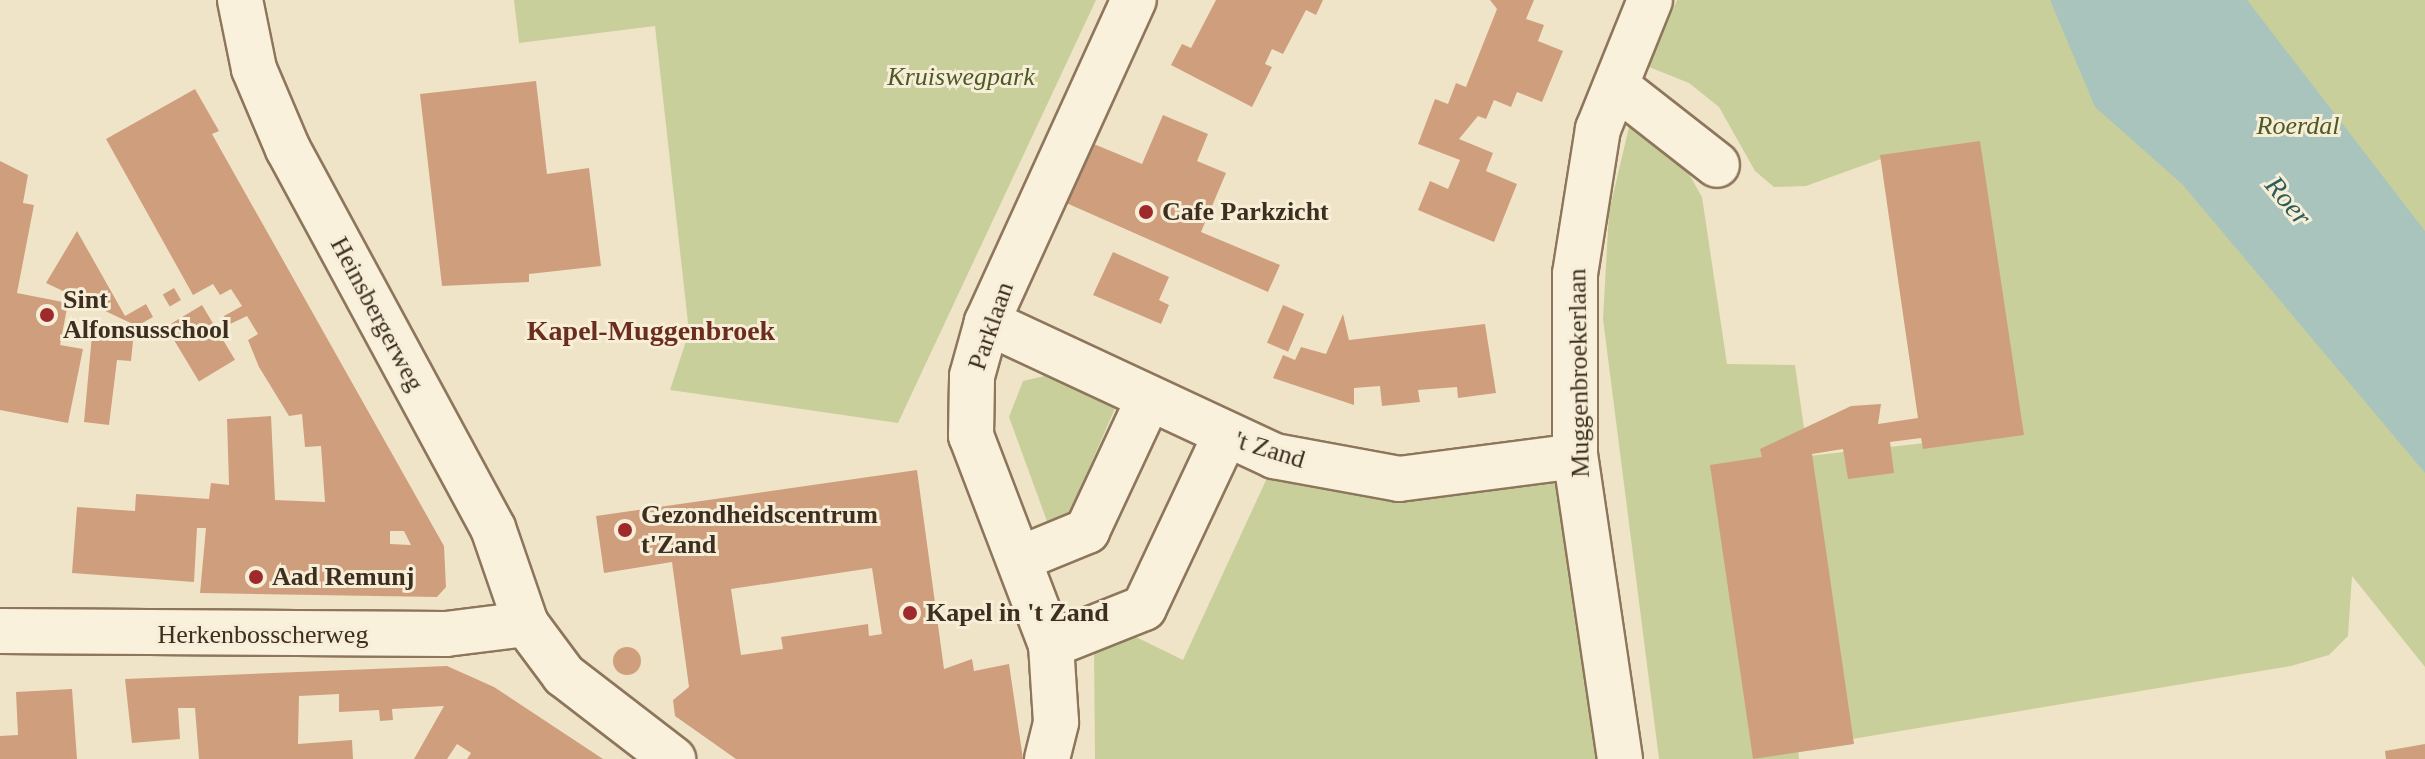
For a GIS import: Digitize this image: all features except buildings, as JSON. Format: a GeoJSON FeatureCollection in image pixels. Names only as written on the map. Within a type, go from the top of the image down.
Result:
{"type":"FeatureCollection","features":[{"type":"Feature","properties":{"kind":"street","name":"Heinsbergerweg"},"geometry":{"type":"LineString","coordinates":[[240,0],[254,69],[288,149],[493,528],[526,624],[564,675],[673,759]]}},
{"type":"Feature","properties":{"kind":"street","name":"Parklaan"},"geometry":{"type":"LineString","coordinates":[[1047,759],[1056,722],[1051,645],[971,436],[972,376],[987,322],[1134,0]]}},
{"type":"Feature","properties":{"kind":"street","name":"Muggenbroekerlaan"},"geometry":{"type":"LineString","coordinates":[[1620,759],[1575,456],[1575,274],[1598,129],[1650,0]]}},
{"type":"Feature","properties":{"kind":"street"},"geometry":{"type":"LineString","coordinates":[[1616,86],[1717,165]]}},
{"type":"Feature","properties":{"kind":"street","name":"'t Zand"},"geometry":{"type":"LineString","coordinates":[[987,322],[1225,436],[1274,456],[1399,479],[1575,456]]}},
{"type":"Feature","properties":{"kind":"street"},"geometry":{"type":"LineString","coordinates":[[1019,559],[1087,531],[1148,400]]}},
{"type":"Feature","properties":{"kind":"street"},"geometry":{"type":"LineString","coordinates":[[1051,645],[1144,608],[1225,436]]}},
{"type":"Feature","properties":{"kind":"street","name":"Herkenbosscherweg"},"geometry":{"type":"LineString","coordinates":[[0,631],[416,635],[526,624]]}},
{"type":"Feature","properties":{"kind":"green space","name":"Kruiswegpark"},"geometry":{"type":"Polygon","coordinates":[[[514,0],[1096,0],[898,423],[670,390],[689,332],[655,26],[519,43],[514,0]]]}},
{"type":"Feature","properties":{"kind":"green space"},"geometry":{"type":"Polygon","coordinates":[[[1677,0],[2425,0],[2425,667],[2352,576],[2348,636],[2329,655],[2291,666],[1798,748],[1799,759],[1659,759],[1603,319],[1609,212],[1630,123],[1681,160],[1702,197],[1727,364],[1795,365],[1808,456],[1925,443],[1892,155],[1806,186],[1774,187],[1755,171],[1719,107],[1689,83],[1649,67],[1677,0]],[[2232,242],[2382,421],[2350,369],[2232,242]]]}},
{"type":"Feature","properties":{"kind":"green space"},"geometry":{"type":"Polygon","coordinates":[[[1049,375],[1116,406],[1068,517],[1048,524],[1009,417],[1023,381],[1049,375]]]}},
{"type":"Feature","properties":{"kind":"green space"},"geometry":{"type":"Polygon","coordinates":[[[1267,478],[1401,501],[1557,481],[1598,759],[1095,759],[1094,650],[1132,635],[1183,660],[1267,478]]]}},
{"type":"Feature","properties":{"kind":"water","name":"Roerdal"},"geometry":{"type":"Polygon","coordinates":[[[2050,0],[2247,0],[2425,231],[2425,473],[2182,184],[2095,107],[2050,0]]]}},
{"type":"Feature","properties":{"kind":"place","name":"Cafe Parkzicht"},"geometry":{"type":"Point","coordinates":[1146,212]}},
{"type":"Feature","properties":{"kind":"place","name":"Sint Alfonsusschool"},"geometry":{"type":"Point","coordinates":[47,315]}},
{"type":"Feature","properties":{"kind":"place","name":"Gezondheidscentrum t'Zand"},"geometry":{"type":"Point","coordinates":[625,530]}},
{"type":"Feature","properties":{"kind":"place","name":"Aad Remunj"},"geometry":{"type":"Point","coordinates":[256,577]}},
{"type":"Feature","properties":{"kind":"place","name":"Kapel in 't Zand"},"geometry":{"type":"Point","coordinates":[910,613]}},
{"type":"Feature","properties":{"kind":"district","name":"Kapel-Muggenbroek"},"geometry":{"type":"Point","coordinates":[651,331]}},
{"type":"Feature","properties":{"kind":"water label","name":"Roer"},"geometry":{"type":"Point","coordinates":[2288,201]}}]}
